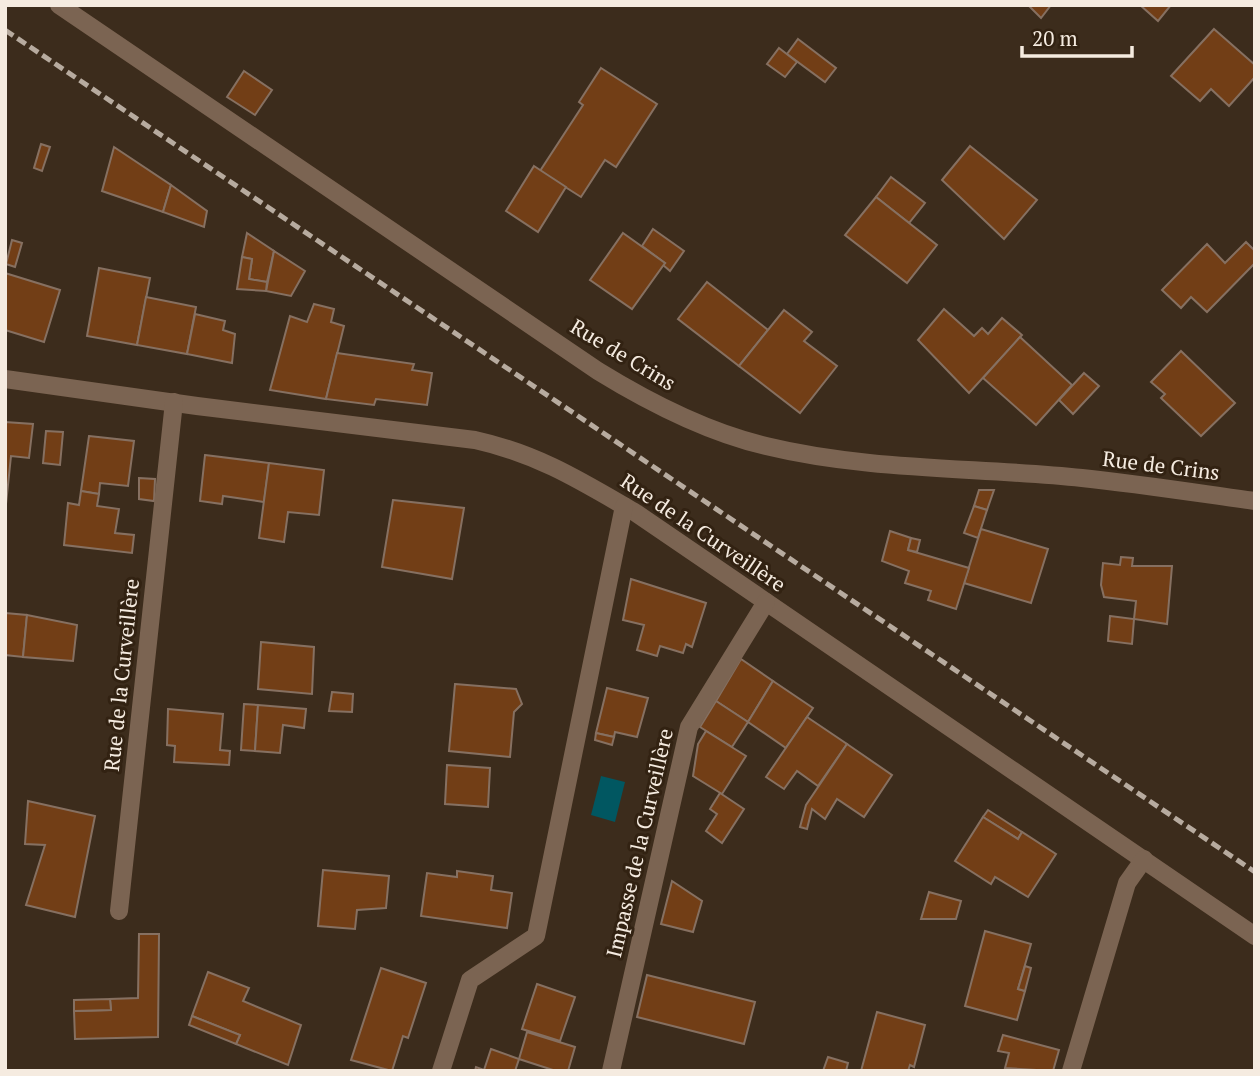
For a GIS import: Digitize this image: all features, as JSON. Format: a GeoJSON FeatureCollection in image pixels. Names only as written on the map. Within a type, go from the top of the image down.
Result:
{"type":"FeatureCollection","features":[{"type":"Feature","properties":{"kind":"street","name":"Rue de Crins"},"geometry":{"type":"LineString","coordinates":[[59,5],[598,371],[639,396],[719,432],[764,446],[818,457],[1082,478],[1255,501]]}},
{"type":"Feature","properties":{"kind":"street","name":"Rue de la Curveillère"},"geometry":{"type":"LineString","coordinates":[[5,379],[501,446],[561,468],[624,506],[1255,936]]}},
{"type":"Feature","properties":{"kind":"street","name":"Rue de la Curveillère"},"geometry":{"type":"LineString","coordinates":[[119,911],[174,402]]}},
{"type":"Feature","properties":{"kind":"street"},"geometry":{"type":"LineString","coordinates":[[441,1071],[470,980],[536,936],[624,506]]}},
{"type":"Feature","properties":{"kind":"street","name":"Impasse de la Curveillère"},"geometry":{"type":"LineString","coordinates":[[611,1071],[689,727],[766,602]]}},
{"type":"Feature","properties":{"kind":"street"},"geometry":{"type":"LineString","coordinates":[[1071,1071],[1127,883],[1144,859]]}},
{"type":"Feature","properties":{"kind":"water"},"geometry":{"type":"Polygon","coordinates":[[[601,776],[625,782],[615,822],[591,815],[601,776]]]}},
{"type":"Feature","properties":{"kind":"building"},"geometry":{"type":"Polygon","coordinates":[[[1028,5],[1051,5],[1041,18],[1028,5]]]}},
{"type":"Feature","properties":{"kind":"building"},"geometry":{"type":"Polygon","coordinates":[[[1140,5],[1171,5],[1158,21],[1140,5]]]}},
{"type":"Feature","properties":{"kind":"building"},"geometry":{"type":"Polygon","coordinates":[[[1214,29],[1255,65],[1255,77],[1229,106],[1211,89],[1200,101],[1171,76],[1214,29]]]}},
{"type":"Feature","properties":{"kind":"building"},"geometry":{"type":"Polygon","coordinates":[[[798,39],[836,68],[825,82],[787,54],[798,39]]]}},
{"type":"Feature","properties":{"kind":"building"},"geometry":{"type":"Polygon","coordinates":[[[779,48],[797,62],[785,77],[767,64],[779,48]]]}},
{"type":"Feature","properties":{"kind":"building"},"geometry":{"type":"Polygon","coordinates":[[[601,68],[657,104],[616,167],[605,160],[581,197],[540,171],[583,105],[579,102],[601,68]]]}},
{"type":"Feature","properties":{"kind":"building"},"geometry":{"type":"Polygon","coordinates":[[[244,71],[272,90],[255,115],[227,97],[244,71]]]}},
{"type":"Feature","properties":{"kind":"building"},"geometry":{"type":"Polygon","coordinates":[[[41,144],[50,147],[42,171],[34,168],[41,144]]]}},
{"type":"Feature","properties":{"kind":"building"},"geometry":{"type":"Polygon","coordinates":[[[970,146],[1037,200],[1004,239],[942,180],[970,146]]]}},
{"type":"Feature","properties":{"kind":"building"},"geometry":{"type":"Polygon","coordinates":[[[114,147],[171,185],[163,212],[102,191],[114,147]]]}},
{"type":"Feature","properties":{"kind":"building"},"geometry":{"type":"Polygon","coordinates":[[[534,166],[566,187],[538,232],[506,211],[534,166]]]}},
{"type":"Feature","properties":{"kind":"building"},"geometry":{"type":"Polygon","coordinates":[[[891,177],[925,203],[909,223],[876,197],[891,177]]]}},
{"type":"Feature","properties":{"kind":"building"},"geometry":{"type":"Polygon","coordinates":[[[171,185],[207,211],[204,227],[163,212],[171,185]]]}},
{"type":"Feature","properties":{"kind":"building"},"geometry":{"type":"Polygon","coordinates":[[[876,197],[937,245],[907,283],[845,235],[876,197]]]}},
{"type":"Feature","properties":{"kind":"building"},"geometry":{"type":"Polygon","coordinates":[[[653,229],[684,251],[670,271],[663,265],[665,263],[642,246],[653,229]]]}},
{"type":"Feature","properties":{"kind":"building"},"geometry":{"type":"Polygon","coordinates":[[[247,233],[274,251],[267,282],[249,279],[252,259],[242,257],[247,233]]]}},
{"type":"Feature","properties":{"kind":"building"},"geometry":{"type":"Polygon","coordinates":[[[623,233],[665,263],[632,309],[590,280],[623,233]]]}},
{"type":"Feature","properties":{"kind":"building"},"geometry":{"type":"Polygon","coordinates":[[[12,240],[22,243],[15,267],[6,264],[12,240]]]}},
{"type":"Feature","properties":{"kind":"building"},"geometry":{"type":"Polygon","coordinates":[[[1246,242],[1255,251],[1255,263],[1207,312],[1191,297],[1181,308],[1162,290],[1207,244],[1225,263],[1246,242]]]}},
{"type":"Feature","properties":{"kind":"building"},"geometry":{"type":"Polygon","coordinates":[[[274,251],[305,271],[291,296],[266,291],[274,251]]]}},
{"type":"Feature","properties":{"kind":"building"},"geometry":{"type":"Polygon","coordinates":[[[242,257],[252,259],[249,279],[267,282],[266,291],[237,289],[242,257]]]}},
{"type":"Feature","properties":{"kind":"building"},"geometry":{"type":"Polygon","coordinates":[[[99,268],[150,278],[137,345],[87,336],[99,268]]]}},
{"type":"Feature","properties":{"kind":"building"},"geometry":{"type":"Polygon","coordinates":[[[5,273],[60,290],[44,342],[5,330],[5,273]]]}},
{"type":"Feature","properties":{"kind":"building"},"geometry":{"type":"Polygon","coordinates":[[[707,282],[768,330],[739,366],[678,319],[707,282]]]}},
{"type":"Feature","properties":{"kind":"building"},"geometry":{"type":"Polygon","coordinates":[[[146,297],[196,307],[187,354],[137,345],[146,297]]]}},
{"type":"Feature","properties":{"kind":"building"},"geometry":{"type":"Polygon","coordinates":[[[314,304],[334,309],[331,322],[344,326],[326,399],[270,390],[290,316],[307,322],[314,304]]]}},
{"type":"Feature","properties":{"kind":"building"},"geometry":{"type":"Polygon","coordinates":[[[944,309],[974,336],[982,328],[988,334],[1002,318],[1022,335],[969,393],[918,340],[944,309]]]}},
{"type":"Feature","properties":{"kind":"building"},"geometry":{"type":"Polygon","coordinates":[[[784,310],[812,332],[804,341],[837,366],[800,413],[739,366],[784,310]]]}},
{"type":"Feature","properties":{"kind":"building"},"geometry":{"type":"Polygon","coordinates":[[[195,314],[225,321],[223,330],[235,334],[232,363],[187,354],[195,314]]]}},
{"type":"Feature","properties":{"kind":"building"},"geometry":{"type":"Polygon","coordinates":[[[1020,337],[1072,385],[1036,425],[983,378],[1020,337]]]}},
{"type":"Feature","properties":{"kind":"building"},"geometry":{"type":"Polygon","coordinates":[[[1181,351],[1235,403],[1201,436],[1161,398],[1165,394],[1151,382],[1181,351]]]}},
{"type":"Feature","properties":{"kind":"building"},"geometry":{"type":"Polygon","coordinates":[[[337,353],[414,364],[412,370],[432,373],[427,405],[376,399],[374,405],[326,399],[337,353]]]}},
{"type":"Feature","properties":{"kind":"building"},"geometry":{"type":"Polygon","coordinates":[[[1084,373],[1099,386],[1073,414],[1059,400],[1084,373]]]}},
{"type":"Feature","properties":{"kind":"building"},"geometry":{"type":"Polygon","coordinates":[[[5,422],[33,424],[29,458],[11,456],[6,504],[5,422]]]}},
{"type":"Feature","properties":{"kind":"building"},"geometry":{"type":"Polygon","coordinates":[[[46,431],[63,432],[60,465],[43,463],[46,431]]]}},
{"type":"Feature","properties":{"kind":"building"},"geometry":{"type":"Polygon","coordinates":[[[89,436],[134,441],[128,486],[100,483],[99,494],[81,491],[89,436]]]}},
{"type":"Feature","properties":{"kind":"building"},"geometry":{"type":"Polygon","coordinates":[[[205,455],[269,463],[264,502],[223,496],[222,504],[200,501],[205,455]]]}},
{"type":"Feature","properties":{"kind":"building"},"geometry":{"type":"Polygon","coordinates":[[[269,463],[324,470],[319,515],[288,512],[284,542],[259,538],[269,463]]]}},
{"type":"Feature","properties":{"kind":"building"},"geometry":{"type":"Polygon","coordinates":[[[139,478],[155,479],[154,501],[139,499],[139,478]]]}},
{"type":"Feature","properties":{"kind":"building"},"geometry":{"type":"Polygon","coordinates":[[[979,490],[994,490],[987,510],[974,506],[979,490]]]}},
{"type":"Feature","properties":{"kind":"building"},"geometry":{"type":"Polygon","coordinates":[[[81,491],[99,494],[97,506],[119,509],[115,533],[134,535],[132,553],[64,545],[68,503],[79,505],[81,491]]]}},
{"type":"Feature","properties":{"kind":"building"},"geometry":{"type":"Polygon","coordinates":[[[393,500],[464,508],[452,579],[382,567],[393,500]]]}},
{"type":"Feature","properties":{"kind":"building"},"geometry":{"type":"Polygon","coordinates":[[[974,506],[987,510],[978,538],[964,533],[974,506]]]}},
{"type":"Feature","properties":{"kind":"building"},"geometry":{"type":"Polygon","coordinates":[[[981,529],[1048,549],[1031,603],[964,583],[981,529]]]}},
{"type":"Feature","properties":{"kind":"building"},"geometry":{"type":"Polygon","coordinates":[[[890,531],[911,538],[908,550],[969,568],[956,609],[928,600],[931,591],[905,583],[909,571],[882,561],[890,531]]]}},
{"type":"Feature","properties":{"kind":"building"},"geometry":{"type":"Polygon","coordinates":[[[911,538],[920,540],[917,552],[908,550],[911,538]]]}},
{"type":"Feature","properties":{"kind":"building"},"geometry":{"type":"Polygon","coordinates":[[[1121,557],[1133,558],[1132,566],[1172,566],[1167,624],[1134,619],[1136,601],[1104,597],[1101,585],[1103,563],[1120,565],[1121,557]]]}},
{"type":"Feature","properties":{"kind":"building"},"geometry":{"type":"Polygon","coordinates":[[[631,579],[706,603],[692,647],[686,644],[683,653],[660,646],[657,656],[637,650],[644,625],[623,620],[631,579]]]}},
{"type":"Feature","properties":{"kind":"building"},"geometry":{"type":"Polygon","coordinates":[[[5,613],[27,615],[23,657],[5,655],[5,613]]]}},
{"type":"Feature","properties":{"kind":"building"},"geometry":{"type":"Polygon","coordinates":[[[27,615],[77,625],[73,661],[23,657],[27,615]]]}},
{"type":"Feature","properties":{"kind":"building"},"geometry":{"type":"Polygon","coordinates":[[[1110,616],[1134,619],[1132,644],[1108,641],[1110,616]]]}},
{"type":"Feature","properties":{"kind":"building"},"geometry":{"type":"Polygon","coordinates":[[[261,642],[314,647],[312,694],[258,689],[261,642]]]}},
{"type":"Feature","properties":{"kind":"building"},"geometry":{"type":"Polygon","coordinates":[[[741,659],[773,681],[748,722],[716,701],[741,659]]]}},
{"type":"Feature","properties":{"kind":"building"},"geometry":{"type":"Polygon","coordinates":[[[773,681],[813,708],[786,748],[748,722],[773,681]]]}},
{"type":"Feature","properties":{"kind":"building"},"geometry":{"type":"Polygon","coordinates":[[[455,684],[516,689],[522,704],[514,712],[510,757],[449,751],[455,684]]]}},
{"type":"Feature","properties":{"kind":"building"},"geometry":{"type":"Polygon","coordinates":[[[607,688],[648,698],[637,737],[615,732],[614,737],[596,733],[607,688]]]}},
{"type":"Feature","properties":{"kind":"building"},"geometry":{"type":"Polygon","coordinates":[[[332,692],[353,694],[352,712],[329,711],[332,692]]]}},
{"type":"Feature","properties":{"kind":"building"},"geometry":{"type":"Polygon","coordinates":[[[716,701],[748,722],[732,747],[700,727],[716,701]]]}},
{"type":"Feature","properties":{"kind":"building"},"geometry":{"type":"Polygon","coordinates":[[[244,704],[258,705],[255,751],[241,750],[244,704]]]}},
{"type":"Feature","properties":{"kind":"building"},"geometry":{"type":"Polygon","coordinates":[[[258,705],[306,709],[304,728],[283,725],[280,753],[255,751],[258,705]]]}},
{"type":"Feature","properties":{"kind":"building"},"geometry":{"type":"Polygon","coordinates":[[[168,709],[223,714],[220,750],[230,751],[229,765],[174,762],[175,746],[167,745],[168,709]]]}},
{"type":"Feature","properties":{"kind":"building"},"geometry":{"type":"Polygon","coordinates":[[[807,717],[847,744],[818,786],[797,771],[784,789],[766,777],[807,717]]]}},
{"type":"Feature","properties":{"kind":"building"},"geometry":{"type":"Polygon","coordinates":[[[706,731],[746,756],[722,794],[693,776],[698,744],[706,731]]]}},
{"type":"Feature","properties":{"kind":"building"},"geometry":{"type":"Polygon","coordinates":[[[596,733],[614,737],[612,745],[595,740],[596,733]]]}},
{"type":"Feature","properties":{"kind":"building"},"geometry":{"type":"Polygon","coordinates":[[[847,744],[892,775],[864,817],[837,799],[825,819],[812,809],[807,829],[800,827],[806,805],[847,744]]]}},
{"type":"Feature","properties":{"kind":"building"},"geometry":{"type":"Polygon","coordinates":[[[447,765],[490,768],[488,807],[445,804],[447,765]]]}},
{"type":"Feature","properties":{"kind":"building"},"geometry":{"type":"Polygon","coordinates":[[[720,793],[744,809],[722,843],[706,831],[717,814],[710,809],[720,793]]]}},
{"type":"Feature","properties":{"kind":"building"},"geometry":{"type":"Polygon","coordinates":[[[28,801],[95,816],[75,917],[26,905],[45,845],[25,844],[28,801]]]}},
{"type":"Feature","properties":{"kind":"building"},"geometry":{"type":"Polygon","coordinates":[[[988,810],[1022,832],[1018,839],[983,817],[988,810]]]}},
{"type":"Feature","properties":{"kind":"building"},"geometry":{"type":"Polygon","coordinates":[[[983,817],[1018,839],[1022,832],[1056,854],[1028,897],[995,877],[991,884],[955,861],[983,817]]]}},
{"type":"Feature","properties":{"kind":"building"},"geometry":{"type":"Polygon","coordinates":[[[323,870],[389,876],[386,908],[357,910],[355,929],[318,926],[323,870]]]}},
{"type":"Feature","properties":{"kind":"building"},"geometry":{"type":"Polygon","coordinates":[[[457,871],[493,876],[491,890],[512,893],[507,928],[421,916],[427,873],[457,877],[457,871]]]}},
{"type":"Feature","properties":{"kind":"building"},"geometry":{"type":"Polygon","coordinates":[[[672,881],[702,901],[693,932],[661,924],[672,881]]]}},
{"type":"Feature","properties":{"kind":"building"},"geometry":{"type":"Polygon","coordinates":[[[929,892],[961,901],[956,919],[921,919],[929,892]]]}},
{"type":"Feature","properties":{"kind":"building"},"geometry":{"type":"Polygon","coordinates":[[[985,931],[1031,944],[1018,989],[1025,991],[1017,1020],[965,1006],[985,931]]]}},
{"type":"Feature","properties":{"kind":"building"},"geometry":{"type":"Polygon","coordinates":[[[139,934],[159,934],[158,1037],[75,1039],[74,1011],[111,1010],[110,999],[138,998],[139,934]]]}},
{"type":"Feature","properties":{"kind":"building"},"geometry":{"type":"Polygon","coordinates":[[[1025,966],[1031,968],[1025,991],[1018,989],[1025,966]]]}},
{"type":"Feature","properties":{"kind":"building"},"geometry":{"type":"Polygon","coordinates":[[[381,968],[426,983],[408,1038],[403,1036],[392,1071],[351,1060],[381,968]]]}},
{"type":"Feature","properties":{"kind":"building"},"geometry":{"type":"Polygon","coordinates":[[[208,972],[249,988],[243,1001],[301,1025],[288,1065],[236,1044],[240,1035],[192,1016],[208,972]]]}},
{"type":"Feature","properties":{"kind":"building"},"geometry":{"type":"Polygon","coordinates":[[[647,975],[755,1002],[744,1044],[637,1017],[647,975]]]}},
{"type":"Feature","properties":{"kind":"building"},"geometry":{"type":"Polygon","coordinates":[[[537,984],[575,997],[560,1041],[522,1029],[537,984]]]}},
{"type":"Feature","properties":{"kind":"building"},"geometry":{"type":"Polygon","coordinates":[[[110,999],[111,1010],[74,1011],[74,1000],[110,999]]]}},
{"type":"Feature","properties":{"kind":"building"},"geometry":{"type":"Polygon","coordinates":[[[877,1012],[925,1025],[914,1067],[910,1065],[908,1071],[861,1071],[877,1012]]]}},
{"type":"Feature","properties":{"kind":"building"},"geometry":{"type":"Polygon","coordinates":[[[192,1016],[240,1035],[236,1044],[189,1025],[192,1016]]]}},
{"type":"Feature","properties":{"kind":"building"},"geometry":{"type":"Polygon","coordinates":[[[527,1032],[575,1047],[568,1071],[556,1071],[519,1059],[527,1032]]]}},
{"type":"Feature","properties":{"kind":"building"},"geometry":{"type":"Polygon","coordinates":[[[1003,1035],[1059,1050],[1053,1071],[1005,1068],[1009,1053],[998,1051],[1003,1035]]]}},
{"type":"Feature","properties":{"kind":"building"},"geometry":{"type":"Polygon","coordinates":[[[491,1049],[519,1059],[515,1071],[475,1071],[476,1067],[484,1070],[491,1049]]]}},
{"type":"Feature","properties":{"kind":"building"},"geometry":{"type":"Polygon","coordinates":[[[828,1057],[848,1063],[846,1071],[823,1071],[828,1057]]]}},
{"type":"Feature","properties":{"kind":"railway"},"geometry":{"type":"LineString","coordinates":[[5,30],[1255,872]]}}]}
